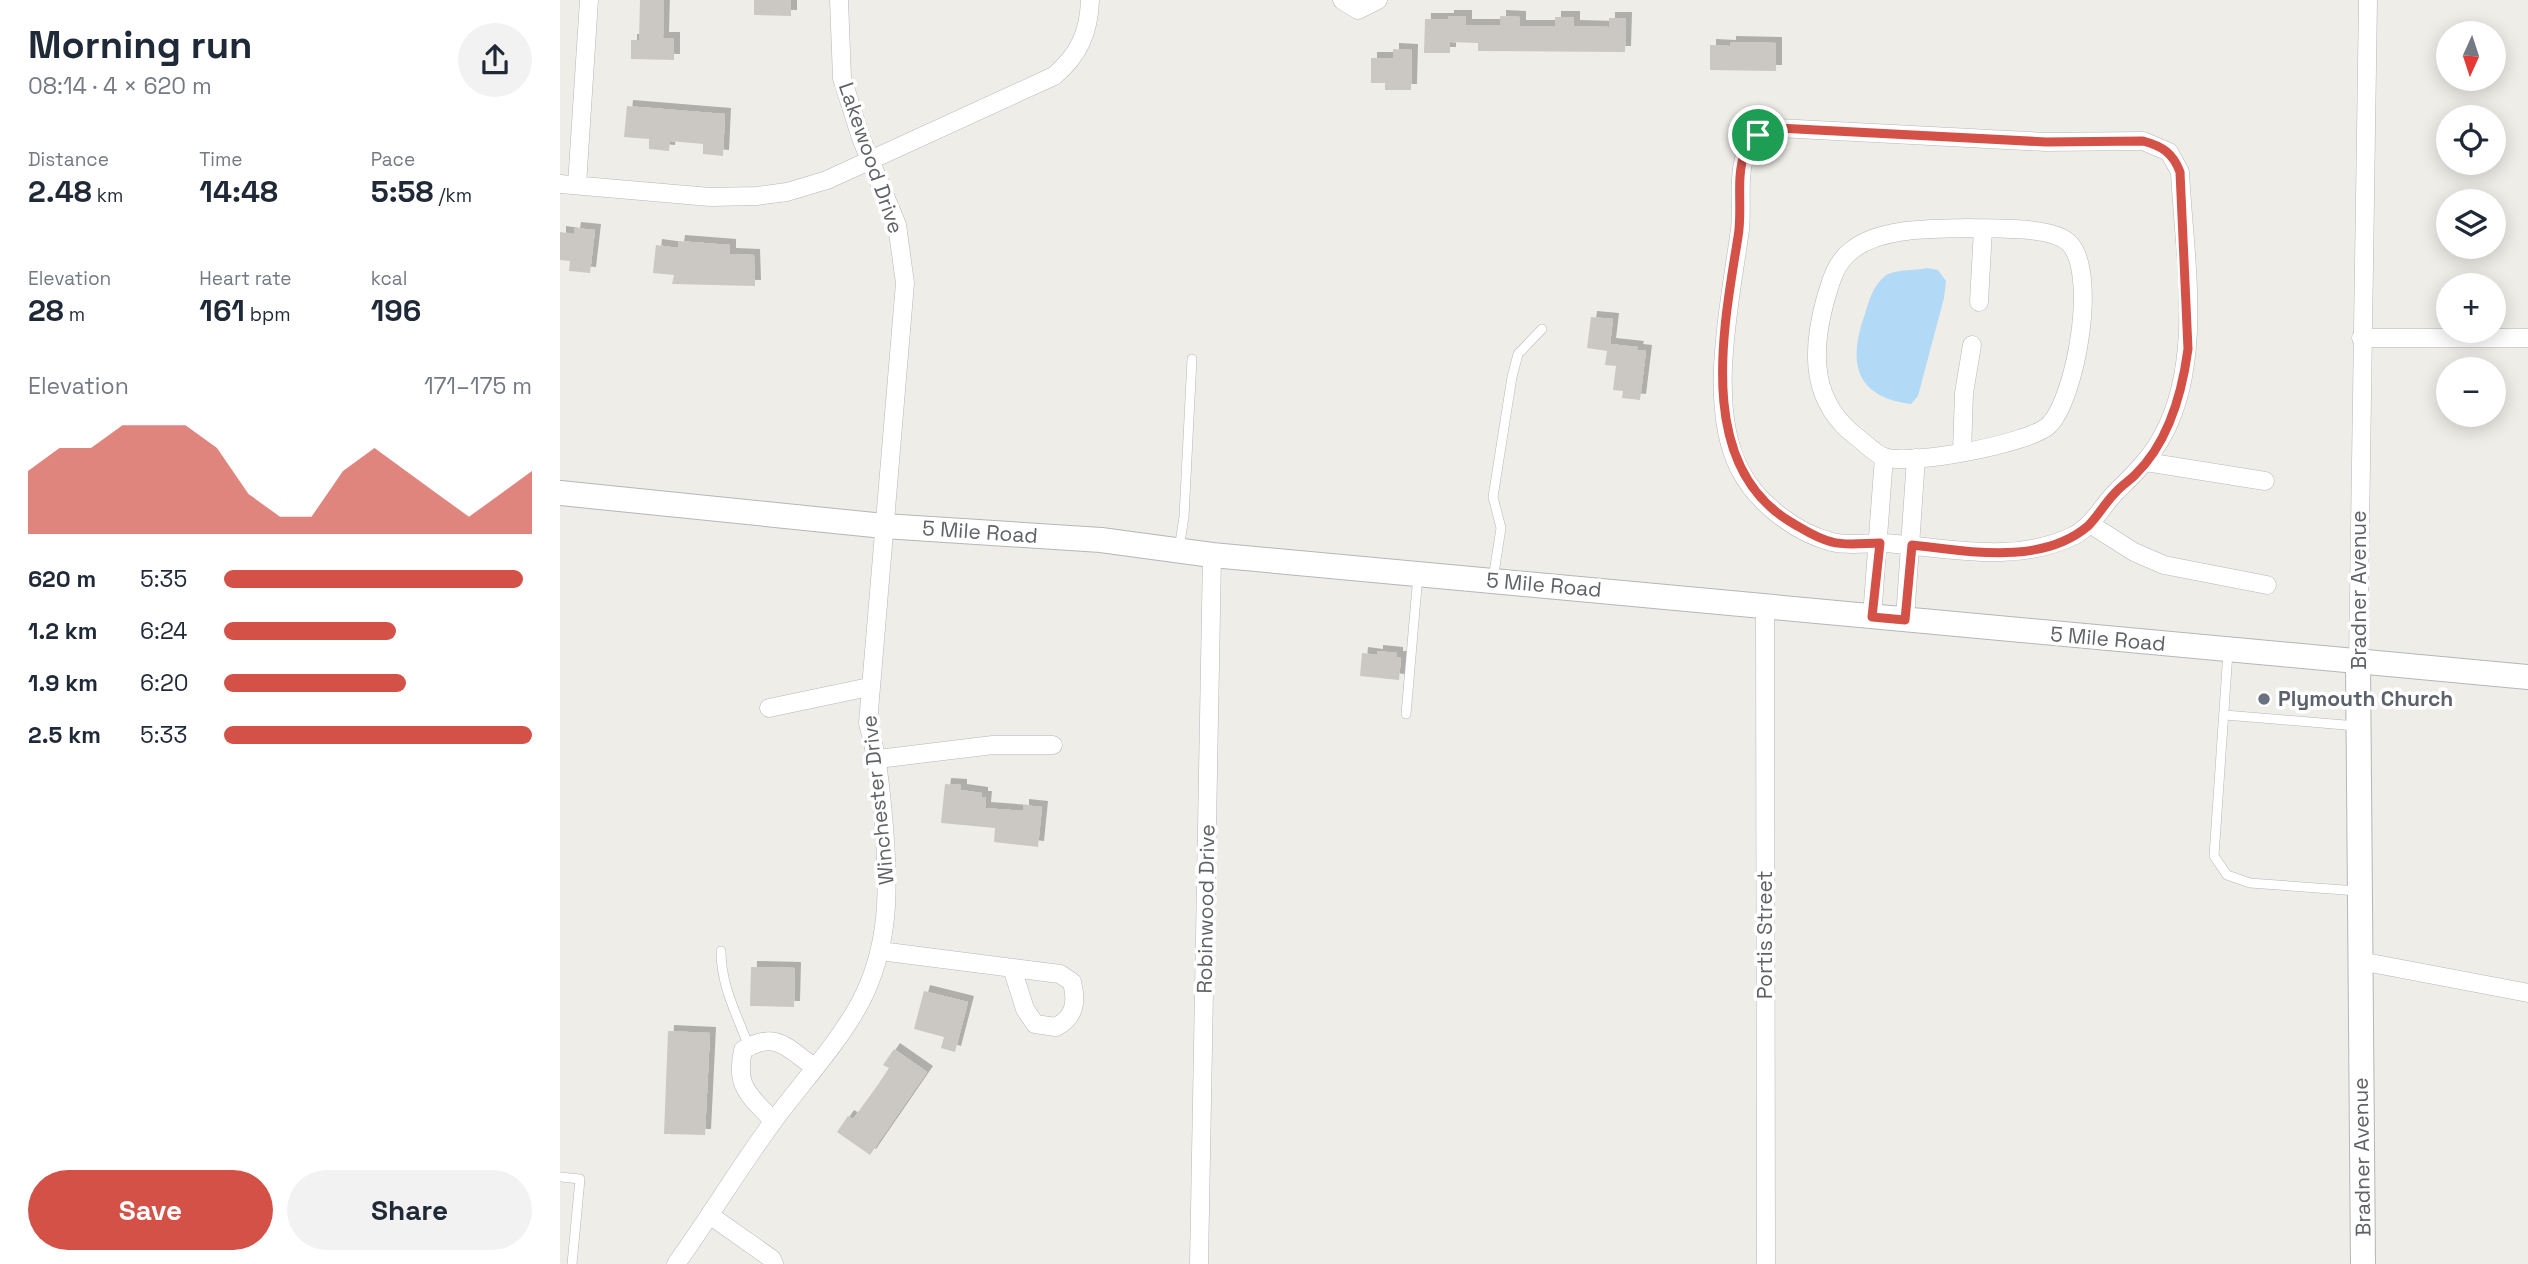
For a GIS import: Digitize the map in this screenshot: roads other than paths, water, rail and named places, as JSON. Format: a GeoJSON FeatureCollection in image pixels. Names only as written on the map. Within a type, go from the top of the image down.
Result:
{"type":"FeatureCollection","features":[{"type":"Feature","properties":{"kind":"street"},"geometry":{"type":"LineString","coordinates":[[589,0],[568,185],[710,197],[756,196],[827,180],[1054,76],[1080,47],[1086,32],[1090,0]]}},
{"type":"Feature","properties":{"kind":"street","name":"Lakewood Drive"},"geometry":{"type":"LineString","coordinates":[[839,0],[842,78],[897,226],[905,283],[884,526]]}},
{"type":"Feature","properties":{"kind":"street"},"geometry":{"type":"LineString","coordinates":[[1342,0],[1357,10],[1378,0]]}},
{"type":"Feature","properties":{"kind":"street","name":"Bradner Avenue"},"geometry":{"type":"LineString","coordinates":[[2363,1264],[2358,662],[2368,0]]}},
{"type":"Feature","properties":{"kind":"street"},"geometry":{"type":"LineString","coordinates":[[1769,130],[1912,133],[2046,142],[2143,141],[2157,144],[2169,152],[2180,172],[2188,349],[2175,410],[2146,463],[2090,524],[2076,535],[2056,543],[2011,552],[1985,553],[1880,543],[1833,543],[1787,520],[1752,489],[1730,446],[1725,414],[1725,338],[1740,227],[1742,162],[1750,143],[1769,130]]}},
{"type":"Feature","properties":{"kind":"street"},"geometry":{"type":"LineString","coordinates":[[1927,229],[1983,229],[2045,233],[2067,241],[2080,260],[2082,304],[2068,390],[2056,417],[2031,437],[1962,452],[1916,458],[1884,457],[1854,435],[1833,413],[1823,397],[1816,373],[1816,334],[1835,270],[1850,251],[1861,243],[1884,236],[1927,229]]}},
{"type":"Feature","properties":{"kind":"street"},"geometry":{"type":"LineString","coordinates":[[1979,302],[1983,229]]}},
{"type":"Feature","properties":{"kind":"street"},"geometry":{"type":"LineString","coordinates":[[2361,338],[2528,338]]}},
{"type":"Feature","properties":{"kind":"street"},"geometry":{"type":"LineString","coordinates":[[1962,452],[1964,393],[1972,345]]}},
{"type":"Feature","properties":{"kind":"street"},"geometry":{"type":"LineString","coordinates":[[1872,617],[1880,543],[1884,457]]}},
{"type":"Feature","properties":{"kind":"street"},"geometry":{"type":"LineString","coordinates":[[1905,620],[1916,458]]}},
{"type":"Feature","properties":{"kind":"street"},"geometry":{"type":"LineString","coordinates":[[2146,463],[2266,481]]}},
{"type":"Feature","properties":{"kind":"street","name":"5 Mile Road"},"geometry":{"type":"LineString","coordinates":[[560,493],[884,526],[1101,540],[1213,555],[2528,677]]}},
{"type":"Feature","properties":{"kind":"street"},"geometry":{"type":"LineString","coordinates":[[2090,524],[2134,552],[2164,565],[2267,584]]}},
{"type":"Feature","properties":{"kind":"street","name":"Winchester Drive"},"geometry":{"type":"LineString","coordinates":[[676,1264],[773,1121],[860,1003],[880,951],[887,919],[888,876],[878,759],[867,723],[884,526]]}},
{"type":"Feature","properties":{"kind":"street","name":"Robinwood Drive"},"geometry":{"type":"LineString","coordinates":[[1199,1264],[1213,555]]}},
{"type":"Feature","properties":{"kind":"street","name":"Portis Street"},"geometry":{"type":"LineString","coordinates":[[1765,606],[1766,1264]]}},
{"type":"Feature","properties":{"kind":"street"},"geometry":{"type":"LineString","coordinates":[[769,708],[869,687]]}},
{"type":"Feature","properties":{"kind":"street"},"geometry":{"type":"LineString","coordinates":[[878,759],[993,745],[1053,745]]}},
{"type":"Feature","properties":{"kind":"street"},"geometry":{"type":"LineString","coordinates":[[880,951],[1012,968]]}},
{"type":"Feature","properties":{"kind":"street"},"geometry":{"type":"LineString","coordinates":[[2360,961],[2528,993]]}},
{"type":"Feature","properties":{"kind":"street"},"geometry":{"type":"LineString","coordinates":[[773,1121],[741,1087],[739,1069],[743,1050],[760,1040],[776,1040],[814,1067]]}},
{"type":"Feature","properties":{"kind":"street"},"geometry":{"type":"LineString","coordinates":[[711,1216],[772,1259],[775,1264]]}},
{"type":"Feature","properties":{"kind":"lane"},"geometry":{"type":"LineString","coordinates":[[1493,580],[1501,528],[1493,497],[1512,377],[1518,354],[1542,329]]}},
{"type":"Feature","properties":{"kind":"lane"},"geometry":{"type":"LineString","coordinates":[[1178,550],[1184,517],[1192,359]]}},
{"type":"Feature","properties":{"kind":"lane"},"geometry":{"type":"LineString","coordinates":[[1406,714],[1419,573]]}},
{"type":"Feature","properties":{"kind":"lane"},"geometry":{"type":"LineString","coordinates":[[2228,650],[2214,856],[2227,875],[2250,883],[2360,891]]}},
{"type":"Feature","properties":{"kind":"lane"},"geometry":{"type":"LineString","coordinates":[[2225,715],[2358,726]]}},
{"type":"Feature","properties":{"kind":"lane"},"geometry":{"type":"LineString","coordinates":[[721,951],[721,970],[726,990],[749,1046]]}},
{"type":"Feature","properties":{"kind":"lane"},"geometry":{"type":"LineString","coordinates":[[560,1177],[580,1179],[572,1264]]}},
{"type":"Feature","properties":{"kind":"water"},"geometry":{"type":"Polygon","coordinates":[[[1927,268],[1938,270],[1946,281],[1944,298],[1918,396],[1911,404],[1877,394],[1867,385],[1860,374],[1857,347],[1870,298],[1881,280],[1894,272],[1927,268]]]}},
{"type":"Feature","properties":{"kind":"place","name":"Plymouth Church"},"geometry":{"type":"Point","coordinates":[2264,699]}}]}
